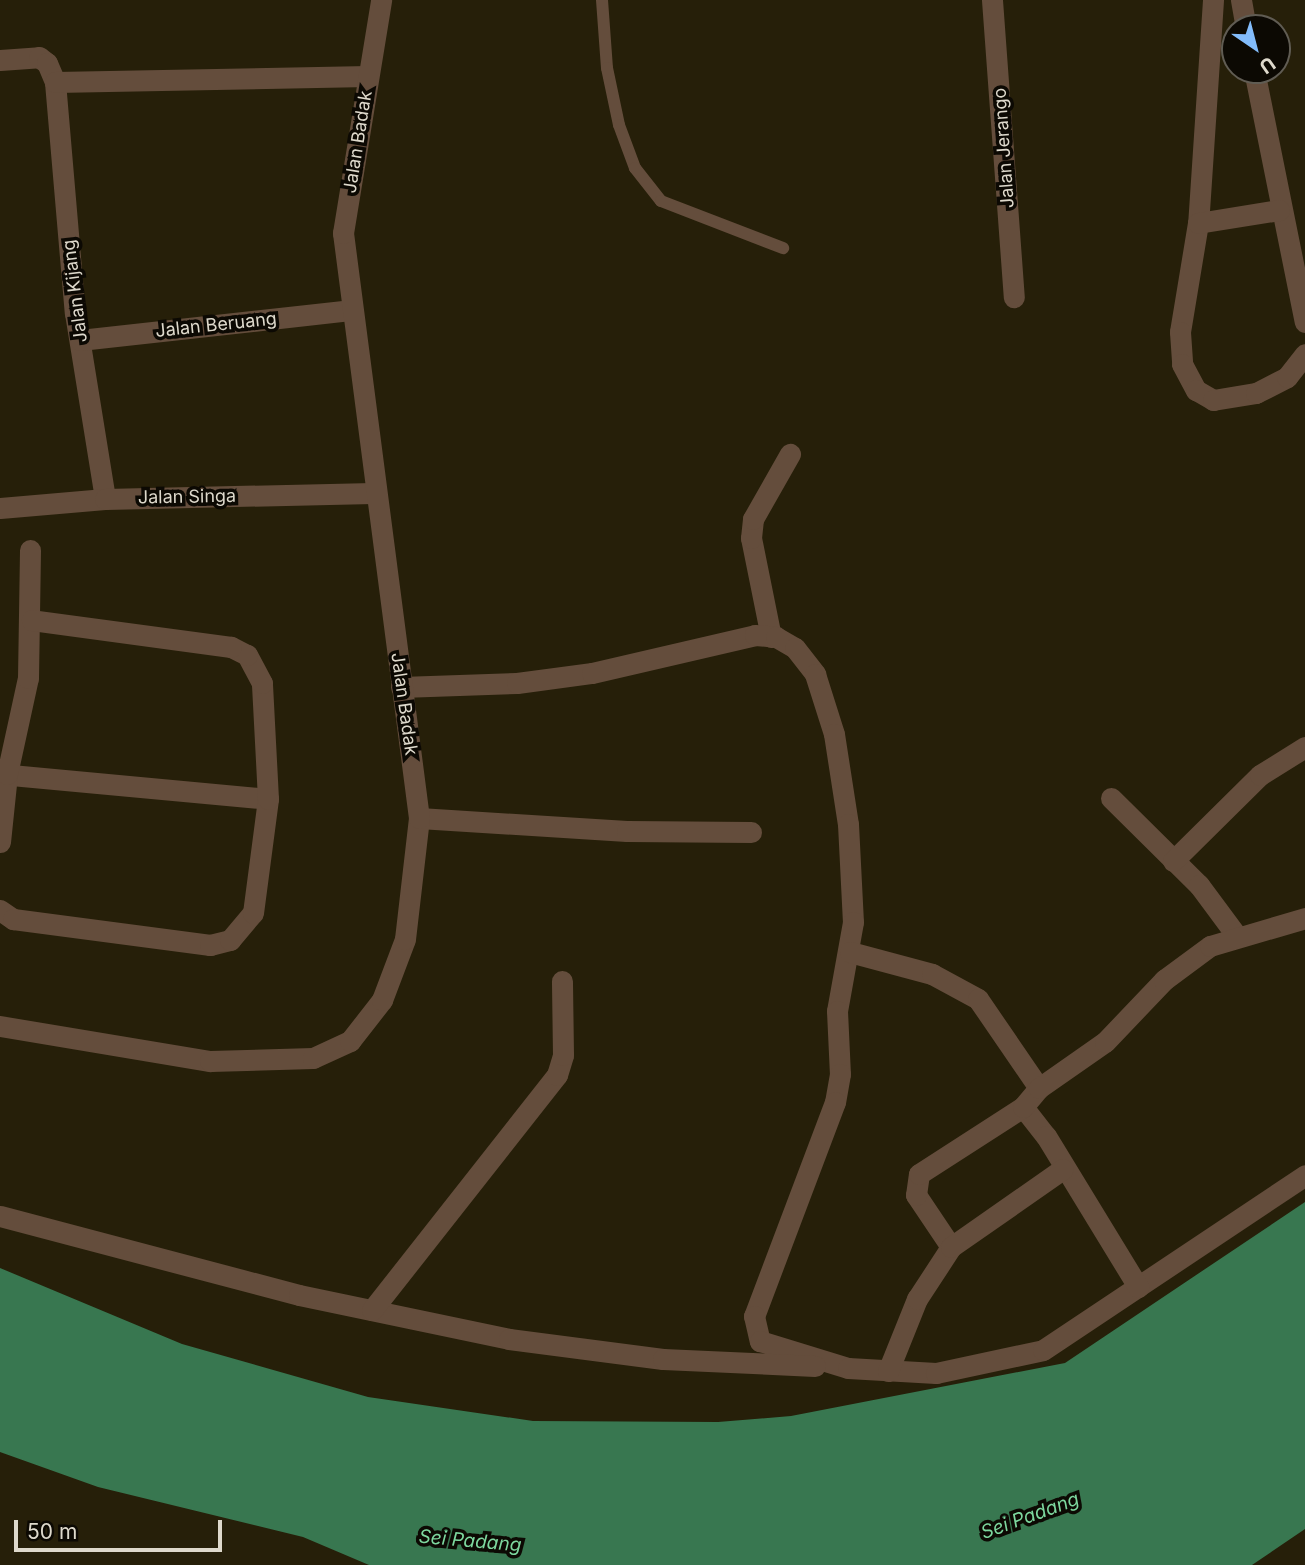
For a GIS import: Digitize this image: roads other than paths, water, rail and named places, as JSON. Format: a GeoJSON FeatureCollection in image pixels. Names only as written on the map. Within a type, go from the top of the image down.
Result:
{"type":"FeatureCollection","features":[{"type":"Feature","properties":{"kind":"street","name":"Jalan Badak"},"geometry":{"type":"LineString","coordinates":[[0,1026],[210,1061],[313,1058],[350,1041],[382,1000],[405,939],[419,818],[373,493],[343,233],[381,0]]}},
{"type":"Feature","properties":{"kind":"street","name":"Jalan Jerango"},"geometry":{"type":"LineString","coordinates":[[992,0],[1014,297]]}},
{"type":"Feature","properties":{"kind":"street"},"geometry":{"type":"LineString","coordinates":[[1213,0],[1198,223],[1180,332],[1182,364],[1196,390],[1213,400],[1256,393],[1287,377],[1305,354]]}},
{"type":"Feature","properties":{"kind":"street"},"geometry":{"type":"LineString","coordinates":[[0,60],[39,57],[47,63],[55,82],[368,76]]}},
{"type":"Feature","properties":{"kind":"street","name":"Jalan Kijang"},"geometry":{"type":"LineString","coordinates":[[55,82],[80,340],[105,499]]}},
{"type":"Feature","properties":{"kind":"street"},"geometry":{"type":"LineString","coordinates":[[1256,84],[1279,210],[1305,322]]}},
{"type":"Feature","properties":{"kind":"street"},"geometry":{"type":"LineString","coordinates":[[1198,223],[1279,210]]}},
{"type":"Feature","properties":{"kind":"street","name":"Jalan Beruang"},"geometry":{"type":"LineString","coordinates":[[80,340],[352,310]]}},
{"type":"Feature","properties":{"kind":"street"},"geometry":{"type":"LineString","coordinates":[[771,637],[751,538],[754,519],[790,454]]}},
{"type":"Feature","properties":{"kind":"street","name":"Jalan Singa"},"geometry":{"type":"LineString","coordinates":[[0,508],[105,499],[373,493]]}},
{"type":"Feature","properties":{"kind":"street"},"geometry":{"type":"LineString","coordinates":[[0,842],[4,774],[28,678],[32,620],[30,551]]}},
{"type":"Feature","properties":{"kind":"street"},"geometry":{"type":"LineString","coordinates":[[0,910],[13,919],[210,945],[230,940],[253,913],[268,799],[262,682],[247,655],[231,647],[32,620]]}},
{"type":"Feature","properties":{"kind":"street"},"geometry":{"type":"LineString","coordinates":[[401,687],[517,683],[592,673],[755,635],[771,637],[795,648],[815,674],[834,734],[853,883],[850,952],[837,1011],[840,1074],[835,1102],[754,1315],[760,1341],[848,1368]]}},
{"type":"Feature","properties":{"kind":"street"},"geometry":{"type":"LineString","coordinates":[[1172,861],[1260,775],[1305,747]]}},
{"type":"Feature","properties":{"kind":"street"},"geometry":{"type":"LineString","coordinates":[[4,774],[268,799]]}},
{"type":"Feature","properties":{"kind":"street"},"geometry":{"type":"LineString","coordinates":[[1111,798],[1199,885],[1236,935]]}},
{"type":"Feature","properties":{"kind":"street"},"geometry":{"type":"LineString","coordinates":[[419,818],[627,831],[751,832]]}},
{"type":"Feature","properties":{"kind":"street"},"geometry":{"type":"LineString","coordinates":[[951,1247],[916,1195],[919,1174],[1023,1107],[1039,1088],[1105,1042],[1164,980],[1210,946],[1236,935],[1305,918]]}},
{"type":"Feature","properties":{"kind":"street"},"geometry":{"type":"LineString","coordinates":[[850,952],[932,974],[978,999],[1039,1088]]}},
{"type":"Feature","properties":{"kind":"street"},"geometry":{"type":"LineString","coordinates":[[372,1310],[557,1075],[562,1055],[562,981]]}},
{"type":"Feature","properties":{"kind":"street"},"geometry":{"type":"LineString","coordinates":[[1023,1107],[1138,1287]]}},
{"type":"Feature","properties":{"kind":"street"},"geometry":{"type":"LineString","coordinates":[[887,1371],[917,1299],[951,1247],[1063,1169]]}},
{"type":"Feature","properties":{"kind":"street"},"geometry":{"type":"LineString","coordinates":[[0,1216],[372,1310],[509,1339],[663,1359],[936,1373],[1043,1350],[1305,1175]]}},
{"type":"Feature","properties":{"kind":"lane"},"geometry":{"type":"LineString","coordinates":[[602,0],[607,68],[619,125],[635,168],[661,201],[783,248]]}},
{"type":"Feature","properties":{"kind":"water","name":"Sei Padang"},"geometry":{"type":"Polygon","coordinates":[[[1305,1202],[1305,1529],[1252,1565],[369,1565],[303,1537],[98,1487],[0,1452],[0,1268],[182,1344],[368,1397],[533,1421],[718,1422],[791,1416],[1065,1363],[1305,1202]]]}}]}
